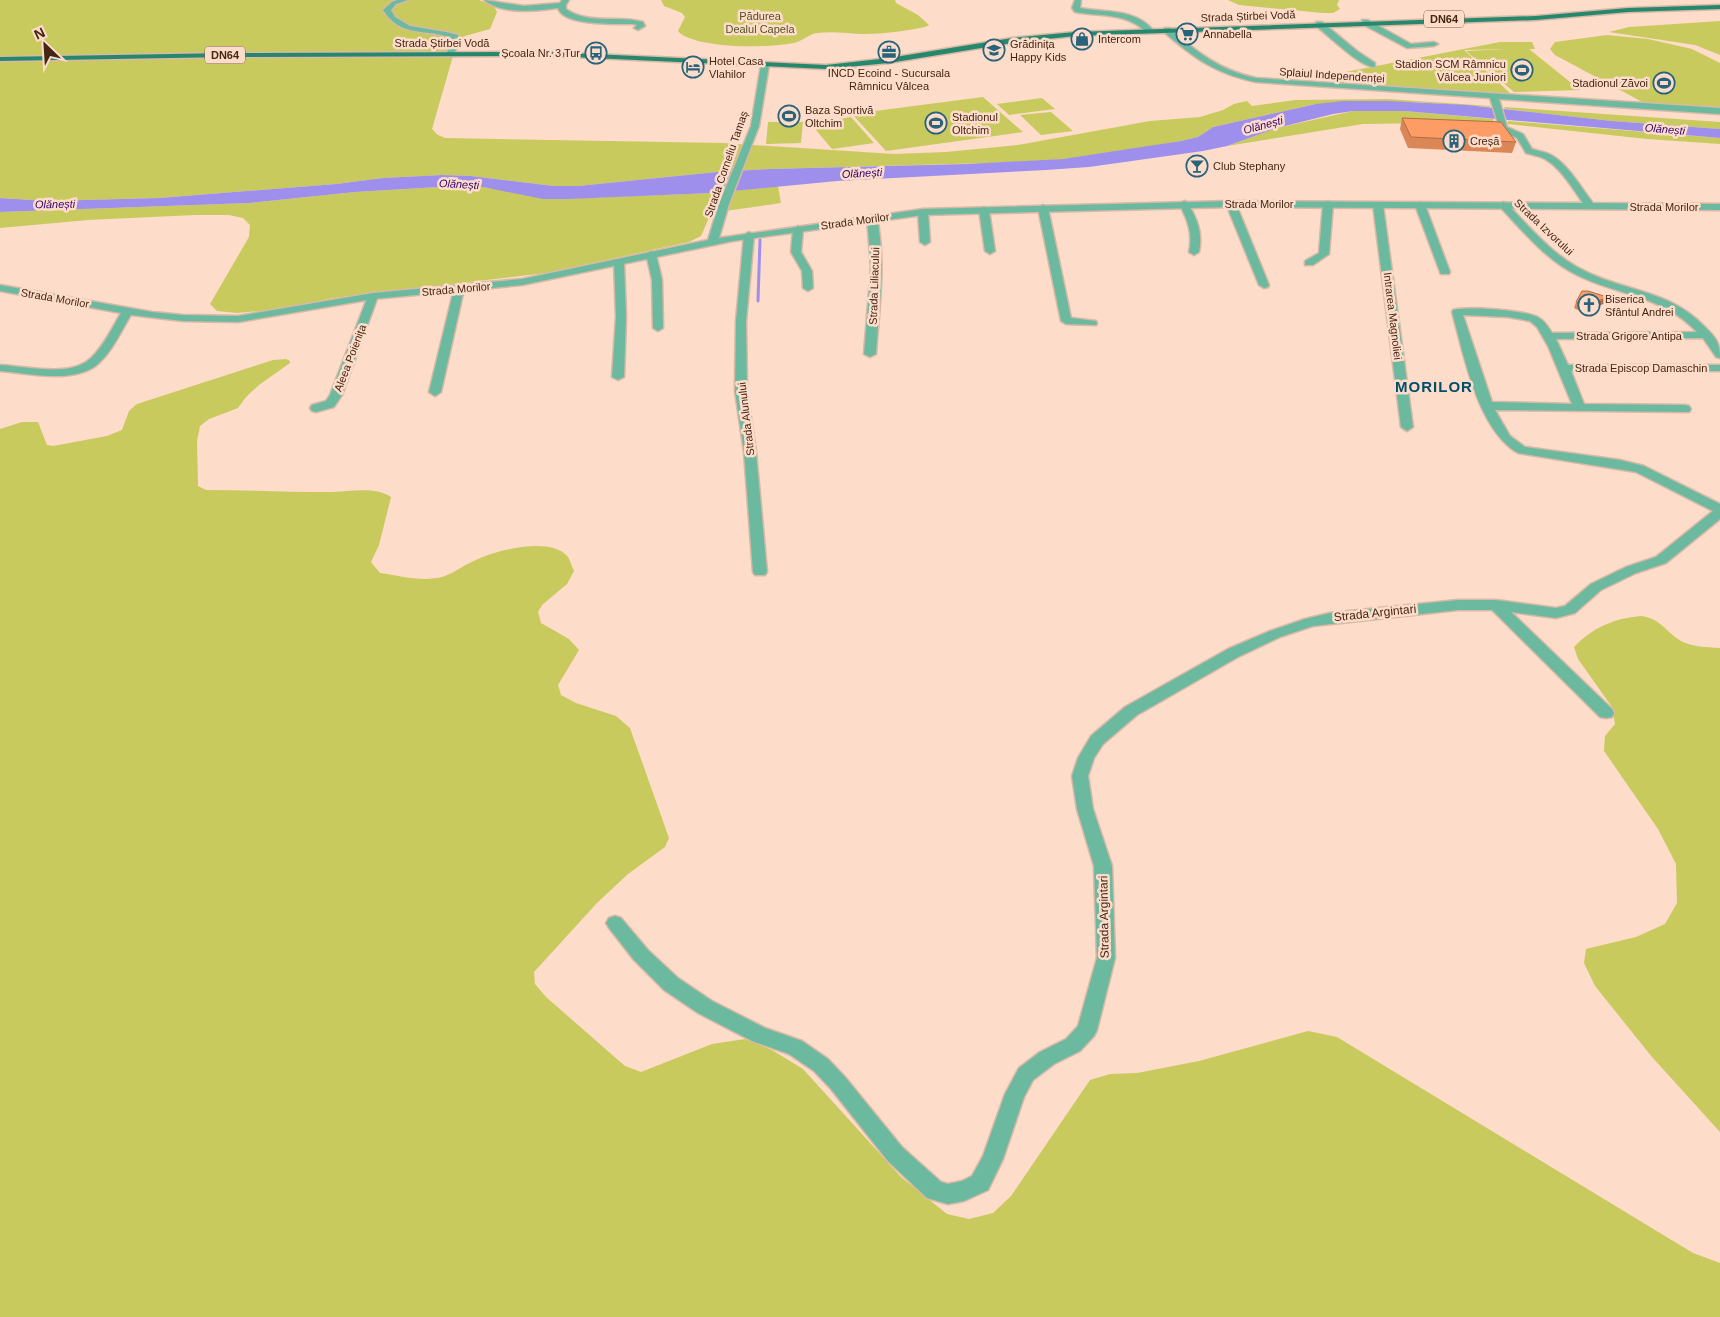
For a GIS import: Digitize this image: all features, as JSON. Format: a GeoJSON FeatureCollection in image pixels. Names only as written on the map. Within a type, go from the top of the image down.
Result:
{"type":"FeatureCollection","features":[{"type":"Feature","properties":{"kind":"main road","name":"Strada Știrbei Vodă"},"geometry":{"type":"LineString","coordinates":[[0,59],[586,54],[811,67],[855,65],[1023,38],[1149,30],[1536,18],[1619,10],[1720,7]]}},
{"type":"Feature","properties":{"kind":"street"},"geometry":{"type":"LineString","coordinates":[[405,0],[390,5],[387,13],[406,28],[455,37],[456,42],[450,54]]}},
{"type":"Feature","properties":{"kind":"street"},"geometry":{"type":"LineString","coordinates":[[487,0],[498,5],[519,8],[564,2],[562,10],[575,17],[633,22],[640,24],[641,26],[638,28]]}},
{"type":"Feature","properties":{"kind":"street"},"geometry":{"type":"LineString","coordinates":[[1078,0],[1076,8],[1078,10],[1134,17],[1149,30]]}},
{"type":"Feature","properties":{"kind":"street"},"geometry":{"type":"LineString","coordinates":[[1365,22],[1410,46],[1434,44]]}},
{"type":"Feature","properties":{"kind":"street"},"geometry":{"type":"LineString","coordinates":[[1320,24],[1354,53],[1372,65]]}},
{"type":"Feature","properties":{"kind":"street","name":"Splaiul Independenței"},"geometry":{"type":"LineString","coordinates":[[1167,30],[1210,66],[1245,79],[1495,99],[1720,111]]}},
{"type":"Feature","properties":{"kind":"street","name":"Strada Corneliu Tamaș"},"geometry":{"type":"LineString","coordinates":[[713,241],[741,156],[755,126],[764,65]]}},
{"type":"Feature","properties":{"kind":"street"},"geometry":{"type":"LineString","coordinates":[[1495,99],[1503,128],[1520,136],[1529,151],[1548,157],[1555,163],[1590,206]]}},
{"type":"Feature","properties":{"kind":"street"},"geometry":{"type":"LineString","coordinates":[[1184,204],[1197,232],[1194,252]]}},
{"type":"Feature","properties":{"kind":"street","name":"Strada Morilor"},"geometry":{"type":"LineString","coordinates":[[0,288],[128,311],[183,318],[238,319],[373,296],[459,289],[540,279],[713,241],[923,212],[1184,204],[1720,207]]}},
{"type":"Feature","properties":{"kind":"street"},"geometry":{"type":"LineString","coordinates":[[1231,204],[1264,285]]}},
{"type":"Feature","properties":{"kind":"street"},"geometry":{"type":"LineString","coordinates":[[1309,264],[1324,254],[1328,204]]}},
{"type":"Feature","properties":{"kind":"street","name":"Intrarea Magnoliei"},"geometry":{"type":"LineString","coordinates":[[1378,205],[1407,427]]}},
{"type":"Feature","properties":{"kind":"street"},"geometry":{"type":"LineString","coordinates":[[1420,205],[1445,272]]}},
{"type":"Feature","properties":{"kind":"street","name":"Strada Izvorului"},"geometry":{"type":"LineString","coordinates":[[1503,206],[1556,257],[1572,269],[1601,282],[1663,301],[1695,322],[1708,336],[1720,355]]}},
{"type":"Feature","properties":{"kind":"street"},"geometry":{"type":"LineString","coordinates":[[1043,208],[1066,321],[1092,324]]}},
{"type":"Feature","properties":{"kind":"street"},"geometry":{"type":"LineString","coordinates":[[984,210],[990,251]]}},
{"type":"Feature","properties":{"kind":"street"},"geometry":{"type":"LineString","coordinates":[[923,212],[925,242]]}},
{"type":"Feature","properties":{"kind":"street","name":"Strada Liliacului"},"geometry":{"type":"LineString","coordinates":[[870,354],[876,256],[876,238],[872,218]]}},
{"type":"Feature","properties":{"kind":"street"},"geometry":{"type":"LineString","coordinates":[[798,229],[795,248],[797,258],[807,271],[808,288]]}},
{"type":"Feature","properties":{"kind":"street","name":"Strada Alunului"},"geometry":{"type":"LineString","coordinates":[[749,235],[741,321],[741,391],[750,452],[760,572]]}},
{"type":"Feature","properties":{"kind":"street"},"geometry":{"type":"LineString","coordinates":[[651,254],[657,280],[658,328]]}},
{"type":"Feature","properties":{"kind":"street"},"geometry":{"type":"LineString","coordinates":[[618,377],[621,317],[619,262]]}},
{"type":"Feature","properties":{"kind":"street"},"geometry":{"type":"LineString","coordinates":[[435,392],[459,289]]}},
{"type":"Feature","properties":{"kind":"street","name":"Aleea Poienița"},"geometry":{"type":"LineString","coordinates":[[316,408],[330,404],[336,395],[373,296]]}},
{"type":"Feature","properties":{"kind":"street"},"geometry":{"type":"LineString","coordinates":[[0,368],[63,372],[82,369],[92,364],[100,354],[128,311]]}},
{"type":"Feature","properties":{"kind":"street"},"geometry":{"type":"LineString","coordinates":[[1580,408],[1550,336],[1542,324],[1534,319],[1457,312],[1488,406],[1502,434],[1511,444],[1522,450],[1620,464],[1640,469],[1720,511]]}},
{"type":"Feature","properties":{"kind":"street","name":"Strada Grigore Antipa"},"geometry":{"type":"LineString","coordinates":[[1550,336],[1708,336]]}},
{"type":"Feature","properties":{"kind":"street","name":"Strada Episcop Damaschin"},"geometry":{"type":"LineString","coordinates":[[1562,368],[1720,368]]}},
{"type":"Feature","properties":{"kind":"street"},"geometry":{"type":"LineString","coordinates":[[1488,406],[1685,410]]}},
{"type":"Feature","properties":{"kind":"street","name":"Strada Argintari"},"geometry":{"type":"LineString","coordinates":[[615,923],[641,955],[671,984],[705,1007],[759,1035],[795,1047],[821,1065],[838,1083],[895,1154],[935,1191],[948,1194],[964,1191],[980,1183],[992,1159],[1015,1094],[1026,1074],[1047,1058],[1073,1045],[1086,1030],[1106,958],[1103,866],[1085,809],[1080,776],[1086,758],[1097,740],[1131,711],[1184,680],[1275,634],[1310,622],[1330,618],[1458,605],[1496,605],[1556,613],[1570,610],[1596,588],[1631,570],[1660,560],[1720,511]]}},
{"type":"Feature","properties":{"kind":"street"},"geometry":{"type":"LineString","coordinates":[[1496,605],[1606,714]]}},
{"type":"Feature","properties":{"kind":"green space"},"geometry":{"type":"Polygon","coordinates":[[[0,0],[479,0],[494,6],[497,12],[490,29],[465,36],[453,56],[432,129],[438,135],[445,138],[723,143],[894,154],[946,152],[1018,145],[1150,121],[1200,117],[1247,101],[1252,106],[1295,100],[1387,99],[1490,107],[1414,102],[1316,104],[1213,127],[1198,137],[1181,141],[1095,156],[1031,162],[769,169],[717,172],[578,186],[554,186],[471,176],[442,175],[383,178],[336,184],[159,198],[47,201],[0,198],[0,0]]]}},
{"type":"Feature","properties":{"kind":"green space","name":"Pădurea Dealul Capela"},"geometry":{"type":"Polygon","coordinates":[[[661,0],[895,0],[896,3],[918,15],[929,25],[895,32],[858,34],[815,33],[797,42],[782,45],[720,45],[692,39],[681,34],[678,31],[685,17],[682,13],[664,6],[661,0]]]}},
{"type":"Feature","properties":{"kind":"green space"},"geometry":{"type":"Polygon","coordinates":[[[1228,0],[1339,0],[1337,5],[1340,9],[1333,13],[1323,13],[1239,5],[1228,0]]]}},
{"type":"Feature","properties":{"kind":"green space"},"geometry":{"type":"Polygon","coordinates":[[[1720,21],[1720,55],[1695,45],[1609,32],[1629,27],[1720,21]]]}},
{"type":"Feature","properties":{"kind":"green space","name":"Stadionul Zăvoi"},"geometry":{"type":"Polygon","coordinates":[[[1607,35],[1648,39],[1692,49],[1720,63],[1720,109],[1646,104],[1555,55],[1550,49],[1555,42],[1607,35]]]}},
{"type":"Feature","properties":{"kind":"green space"},"geometry":{"type":"Polygon","coordinates":[[[1500,42],[1532,42],[1535,49],[1529,49],[1580,90],[1514,92],[1466,51],[1508,49],[1464,50],[1511,94],[1336,83],[1330,75],[1500,42]]]}},
{"type":"Feature","properties":{"kind":"green space","name":"Stadionul Oltchim"},"geometry":{"type":"Polygon","coordinates":[[[983,97],[1023,132],[886,151],[852,114],[983,97]]]}},
{"type":"Feature","properties":{"kind":"green space"},"geometry":{"type":"Polygon","coordinates":[[[1042,98],[1055,109],[1009,115],[997,104],[1042,98]]]}},
{"type":"Feature","properties":{"kind":"green space"},"geometry":{"type":"Polygon","coordinates":[[[1504,107],[1720,122],[1720,129],[1612,121],[1505,109],[1504,107]]]}},
{"type":"Feature","properties":{"kind":"green space"},"geometry":{"type":"Polygon","coordinates":[[[1353,111],[1404,111],[1493,119],[1495,127],[1432,123],[1363,124],[1227,146],[1277,128],[1353,111]]]}},
{"type":"Feature","properties":{"kind":"green space"},"geometry":{"type":"Polygon","coordinates":[[[1051,112],[1073,131],[1041,135],[1020,115],[1051,112]]]}},
{"type":"Feature","properties":{"kind":"green space"},"geometry":{"type":"Polygon","coordinates":[[[851,117],[874,143],[832,149],[810,123],[851,117]]]}},
{"type":"Feature","properties":{"kind":"green space"},"geometry":{"type":"Polygon","coordinates":[[[1508,121],[1720,138],[1720,144],[1647,139],[1508,124],[1508,121]]]}},
{"type":"Feature","properties":{"kind":"green space"},"geometry":{"type":"Polygon","coordinates":[[[768,122],[803,122],[801,143],[766,144],[768,122]]]}},
{"type":"Feature","properties":{"kind":"green space"},"geometry":{"type":"Polygon","coordinates":[[[778,186],[781,203],[711,213],[701,236],[689,242],[546,273],[334,298],[272,310],[237,313],[217,311],[210,304],[249,237],[250,225],[243,218],[229,215],[195,215],[88,220],[0,228],[0,212],[250,203],[355,192],[439,187],[483,187],[557,199],[712,193],[778,186]]]}},
{"type":"Feature","properties":{"kind":"green space"},"geometry":{"type":"Polygon","coordinates":[[[286,359],[290,363],[259,385],[246,397],[238,408],[209,419],[200,426],[197,441],[198,486],[206,490],[331,492],[362,490],[377,492],[391,497],[379,545],[371,562],[380,573],[413,578],[437,578],[445,576],[485,556],[524,547],[549,547],[560,551],[569,558],[574,571],[567,584],[542,605],[538,612],[541,623],[569,639],[579,650],[558,685],[561,695],[576,703],[616,716],[630,728],[669,838],[665,847],[628,874],[597,903],[534,972],[535,984],[546,997],[625,1066],[641,1072],[712,1044],[745,1039],[772,1050],[803,1069],[901,1177],[947,1214],[969,1219],[993,1213],[1011,1196],[1090,1080],[1110,1074],[1137,1073],[1199,1061],[1308,1031],[1337,1037],[1693,1253],[1720,1263],[1720,1317],[0,1317],[0,429],[22,422],[38,422],[47,445],[53,446],[107,436],[122,430],[129,411],[137,404],[273,360],[286,359]]]}},
{"type":"Feature","properties":{"kind":"green space"},"geometry":{"type":"Polygon","coordinates":[[[1641,616],[1658,622],[1685,643],[1720,648],[1720,1132],[1652,1057],[1595,986],[1584,963],[1586,949],[1636,937],[1665,924],[1677,903],[1676,864],[1658,829],[1604,751],[1605,736],[1615,724],[1612,707],[1578,659],[1574,647],[1588,634],[1604,625],[1622,619],[1641,616]]]}},
{"type":"Feature","properties":{"kind":"water","name":"Olănești"},"geometry":{"type":"Polygon","coordinates":[[[1343,101],[1467,105],[1612,121],[1720,129],[1720,138],[1404,111],[1353,111],[1277,128],[1227,146],[1089,167],[837,181],[712,193],[569,199],[543,199],[483,187],[439,187],[355,192],[250,203],[0,212],[0,198],[47,201],[159,198],[336,184],[383,178],[442,175],[471,176],[554,186],[578,186],[717,172],[769,169],[966,164],[1063,159],[1181,141],[1198,137],[1213,127],[1316,104],[1343,101]]]}},
{"type":"Feature","properties":{"kind":"building"},"geometry":{"type":"Polygon","coordinates":[[[1402,118],[1501,122],[1516,142],[1411,137],[1402,118]]]}},
{"type":"Feature","properties":{"kind":"building"},"geometry":{"type":"Polygon","coordinates":[[[1582,291],[1607,297],[1586,307],[1576,302],[1582,291]]]}},
{"type":"Feature","properties":{"kind":"waterway"},"geometry":{"type":"LineString","coordinates":[[758,301],[760,240]]}},
{"type":"Feature","properties":{"kind":"place","name":"Annabella"},"geometry":{"type":"Point","coordinates":[1187,34]}},
{"type":"Feature","properties":{"kind":"place","name":"Intercom"},"geometry":{"type":"Point","coordinates":[1082,39]}},
{"type":"Feature","properties":{"kind":"place","name":"Grădinița Happy Kids"},"geometry":{"type":"Point","coordinates":[994,50]}},
{"type":"Feature","properties":{"kind":"place","name":"INCD Ecoind - Sucursala Râmnicu Vâlcea"},"geometry":{"type":"Point","coordinates":[889,52]}},
{"type":"Feature","properties":{"kind":"place","name":"Școala Nr. 3 Tur"},"geometry":{"type":"Point","coordinates":[596,53]}},
{"type":"Feature","properties":{"kind":"place","name":"Hotel Casa Vlahilor"},"geometry":{"type":"Point","coordinates":[693,67]}},
{"type":"Feature","properties":{"kind":"place","name":"Stadion SCM Râmnicu Vâlcea Juniori"},"geometry":{"type":"Point","coordinates":[1522,70]}},
{"type":"Feature","properties":{"kind":"place","name":"Stadionul Zăvoi"},"geometry":{"type":"Point","coordinates":[1664,83]}},
{"type":"Feature","properties":{"kind":"place","name":"Baza Sportivă Oltchim"},"geometry":{"type":"Point","coordinates":[789,116]}},
{"type":"Feature","properties":{"kind":"place","name":"Stadionul Oltchim"},"geometry":{"type":"Point","coordinates":[936,123]}},
{"type":"Feature","properties":{"kind":"place","name":"Creșă"},"geometry":{"type":"Point","coordinates":[1454,141]}},
{"type":"Feature","properties":{"kind":"place","name":"Club Stephany"},"geometry":{"type":"Point","coordinates":[1197,166]}},
{"type":"Feature","properties":{"kind":"place","name":"Biserica Sfântul Andrei"},"geometry":{"type":"Point","coordinates":[1589,305]}},
{"type":"Feature","properties":{"kind":"district","name":"MORILOR"},"geometry":{"type":"Point","coordinates":[1434,386]}}]}
